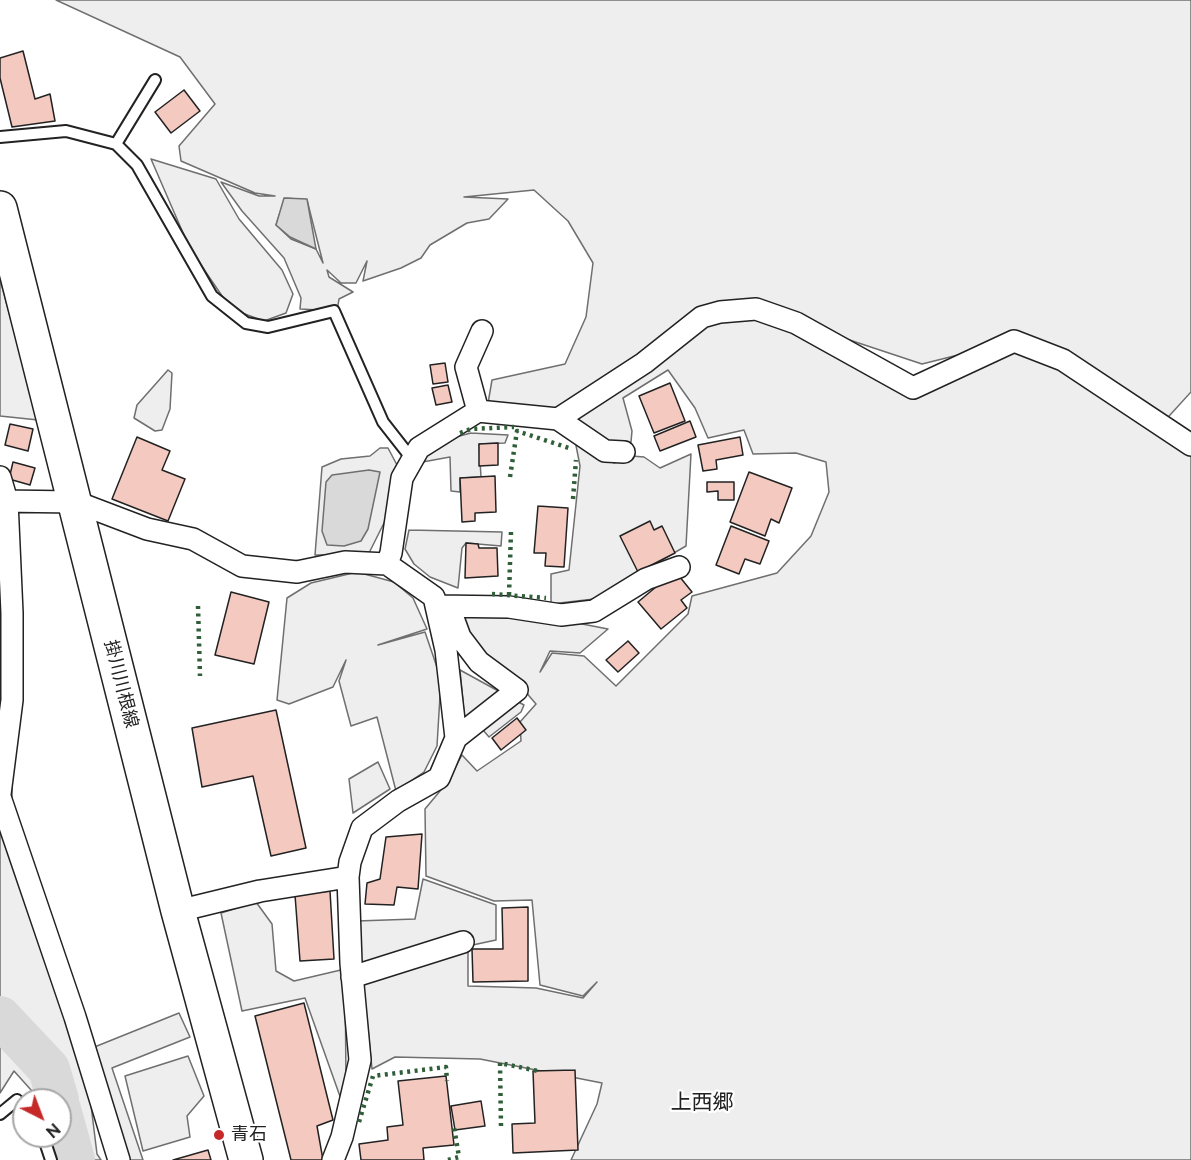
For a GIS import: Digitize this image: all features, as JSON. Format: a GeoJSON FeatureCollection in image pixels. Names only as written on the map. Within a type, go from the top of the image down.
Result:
{"type":"FeatureCollection","features":[{"type":"Feature","properties":{"kind":"main road","name":"掛川川根線"},"geometry":{"type":"LineString","coordinates":[[0,208],[178,911],[246,1160]]}},
{"type":"Feature","properties":{"kind":"street"},"geometry":{"type":"LineString","coordinates":[[558,419],[644,363],[702,316],[756,309],[796,323],[913,388],[1014,341],[1063,360],[1191,445]]}},
{"type":"Feature","properties":{"kind":"street"},"geometry":{"type":"LineString","coordinates":[[478,411],[466,367],[482,332]]}},
{"type":"Feature","properties":{"kind":"street"},"geometry":{"type":"LineString","coordinates":[[387,564],[391,553],[402,478],[412,459],[419,448],[478,411],[558,419],[605,451],[624,452]]}},
{"type":"Feature","properties":{"kind":"street"},"geometry":{"type":"LineString","coordinates":[[0,477],[4,501],[12,699],[0,796],[75,1017],[119,1160]]}},
{"type":"Feature","properties":{"kind":"street"},"geometry":{"type":"LineString","coordinates":[[4,501],[76,502],[147,529],[193,539],[242,566],[297,572],[345,562],[387,564],[434,597],[443,607],[460,638],[479,662],[517,690],[456,738],[439,778],[398,801],[362,828],[348,877],[352,977],[360,1060],[342,1137],[333,1160]]}},
{"type":"Feature","properties":{"kind":"street"},"geometry":{"type":"LineString","coordinates":[[443,607],[509,607],[561,615],[594,611],[646,579],[679,567]]}},
{"type":"Feature","properties":{"kind":"street"},"geometry":{"type":"LineString","coordinates":[[443,607],[456,738]]}},
{"type":"Feature","properties":{"kind":"street"},"geometry":{"type":"LineString","coordinates":[[178,911],[260,891],[348,877]]}},
{"type":"Feature","properties":{"kind":"street"},"geometry":{"type":"LineString","coordinates":[[352,977],[463,942]]}},
{"type":"Feature","properties":{"kind":"lane"},"geometry":{"type":"LineString","coordinates":[[116,144],[155,80]]}},
{"type":"Feature","properties":{"kind":"lane"},"geometry":{"type":"LineString","coordinates":[[0,137],[66,131],[116,144],[137,165],[212,296],[246,323],[268,327],[334,311],[383,422],[412,459]]}},
{"type":"Feature","properties":{"kind":"lane"},"geometry":{"type":"LineString","coordinates":[[0,1114],[12,1104]]}},
{"type":"Feature","properties":{"kind":"shaded area"},"geometry":{"type":"Polygon","coordinates":[[[56,0],[1191,0],[1191,392],[1160,426],[1191,444],[1191,1160],[571,1160],[597,1104],[602,1083],[480,1059],[395,1057],[372,1069],[357,921],[415,919],[423,879],[496,905],[496,940],[468,946],[468,986],[536,988],[583,998],[597,982],[583,996],[540,985],[532,900],[494,901],[426,876],[425,809],[445,785],[462,755],[477,771],[521,741],[520,722],[536,704],[524,690],[479,659],[461,609],[572,622],[608,629],[580,653],[550,651],[540,672],[552,653],[584,656],[616,686],[688,614],[692,596],[777,573],[811,536],[829,492],[826,462],[796,453],[753,454],[744,430],[708,438],[695,408],[668,370],[623,398],[632,431],[631,442],[614,452],[585,425],[563,415],[486,415],[492,380],[565,364],[586,317],[593,263],[568,221],[534,190],[464,197],[508,199],[489,219],[467,223],[430,245],[421,258],[401,268],[363,281],[367,261],[356,283],[341,283],[327,270],[329,277],[353,292],[339,299],[337,311],[300,309],[301,298],[284,258],[242,211],[221,182],[259,196],[275,196],[255,193],[181,161],[179,146],[215,104],[180,57],[56,0]],[[285,198],[276,225],[291,239],[316,249],[323,263],[307,200],[285,198]],[[762,311],[913,388],[1014,341],[922,364],[762,311]]]}},
{"type":"Feature","properties":{"kind":"shaded area"},"geometry":{"type":"Polygon","coordinates":[[[151,159],[216,179],[239,219],[282,270],[293,294],[286,313],[264,321],[231,309],[190,249],[151,159]]]}},
{"type":"Feature","properties":{"kind":"shaded area"},"geometry":{"type":"Polygon","coordinates":[[[284,198],[307,199],[316,249],[290,237],[276,225],[284,198]]]}},
{"type":"Feature","properties":{"kind":"shaded area"},"geometry":{"type":"Polygon","coordinates":[[[0,279],[38,420],[0,416],[0,279]]]}},
{"type":"Feature","properties":{"kind":"shaded area"},"geometry":{"type":"Polygon","coordinates":[[[168,370],[172,373],[170,409],[162,430],[155,431],[134,418],[137,405],[168,370]]]}},
{"type":"Feature","properties":{"kind":"shaded area"},"geometry":{"type":"Polygon","coordinates":[[[573,430],[585,436],[614,463],[632,456],[644,457],[660,468],[691,454],[686,546],[594,599],[551,604],[551,574],[569,570],[580,466],[573,430]]]}},
{"type":"Feature","properties":{"kind":"shaded area"},"geometry":{"type":"Polygon","coordinates":[[[471,433],[508,435],[505,443],[479,444],[481,477],[460,478],[460,492],[451,491],[450,457],[417,463],[440,441],[471,433]]]}},
{"type":"Feature","properties":{"kind":"shaded area"},"geometry":{"type":"Polygon","coordinates":[[[380,448],[388,448],[397,465],[391,509],[368,555],[315,555],[322,467],[341,459],[370,456],[380,448]]]}},
{"type":"Feature","properties":{"kind":"shaded area"},"geometry":{"type":"Polygon","coordinates":[[[369,470],[380,472],[368,529],[361,541],[344,546],[327,545],[322,531],[326,482],[332,475],[369,470]]]}},
{"type":"Feature","properties":{"kind":"shaded area"},"geometry":{"type":"Polygon","coordinates":[[[0,479],[12,613],[12,805],[84,1048],[97,1154],[101,1160],[63,1160],[60,1148],[72,1148],[72,1088],[29,1088],[14,1071],[0,1093],[0,479]]]}},
{"type":"Feature","properties":{"kind":"shaded area"},"geometry":{"type":"Polygon","coordinates":[[[409,530],[502,532],[501,546],[466,543],[462,548],[458,588],[430,577],[414,564],[405,549],[409,530]]]}},
{"type":"Feature","properties":{"kind":"shaded area"},"geometry":{"type":"Polygon","coordinates":[[[357,572],[394,582],[413,598],[427,629],[378,645],[425,632],[441,679],[437,746],[424,772],[396,791],[377,717],[351,726],[339,681],[346,660],[333,687],[289,704],[277,700],[287,598],[311,583],[357,572]]]}},
{"type":"Feature","properties":{"kind":"shaded area"},"geometry":{"type":"Polygon","coordinates":[[[460,670],[524,705],[521,712],[489,737],[477,723],[465,723],[460,670]]]}},
{"type":"Feature","properties":{"kind":"shaded area"},"geometry":{"type":"Polygon","coordinates":[[[378,762],[390,789],[353,813],[349,779],[378,762]]]}},
{"type":"Feature","properties":{"kind":"shaded area"},"geometry":{"type":"Polygon","coordinates":[[[256,902],[272,924],[276,971],[294,981],[345,969],[346,1083],[342,1102],[305,998],[242,1011],[221,913],[256,902]]]}},
{"type":"Feature","properties":{"kind":"shaded area"},"geometry":{"type":"Polygon","coordinates":[[[179,1013],[190,1037],[112,1068],[143,1160],[108,1160],[101,1137],[87,1050],[179,1013]]]}},
{"type":"Feature","properties":{"kind":"shaded area"},"geometry":{"type":"Polygon","coordinates":[[[188,1056],[204,1096],[187,1116],[190,1137],[143,1151],[125,1076],[188,1056]]]}},
{"type":"Feature","properties":{"kind":"building"},"geometry":{"type":"Polygon","coordinates":[[[23,51],[35,99],[50,94],[55,121],[12,127],[0,78],[0,58],[23,51]]]}},
{"type":"Feature","properties":{"kind":"building"},"geometry":{"type":"Polygon","coordinates":[[[184,90],[200,111],[171,133],[155,112],[184,90]]]}},
{"type":"Feature","properties":{"kind":"building"},"geometry":{"type":"Polygon","coordinates":[[[445,363],[448,382],[433,384],[430,365],[445,363]]]}},
{"type":"Feature","properties":{"kind":"building"},"geometry":{"type":"Polygon","coordinates":[[[670,383],[685,421],[654,433],[639,396],[670,383]]]}},
{"type":"Feature","properties":{"kind":"building"},"geometry":{"type":"Polygon","coordinates":[[[448,385],[452,402],[436,405],[432,388],[448,385]]]}},
{"type":"Feature","properties":{"kind":"building"},"geometry":{"type":"Polygon","coordinates":[[[690,421],[696,437],[660,451],[654,436],[690,421]]]}},
{"type":"Feature","properties":{"kind":"building"},"geometry":{"type":"Polygon","coordinates":[[[10,424],[33,429],[28,451],[5,445],[10,424]]]}},
{"type":"Feature","properties":{"kind":"building"},"geometry":{"type":"Polygon","coordinates":[[[137,437],[170,451],[162,470],[185,479],[168,521],[112,499],[137,437]]]}},
{"type":"Feature","properties":{"kind":"building"},"geometry":{"type":"Polygon","coordinates":[[[740,437],[743,455],[716,460],[717,469],[703,471],[698,445],[740,437]]]}},
{"type":"Feature","properties":{"kind":"building"},"geometry":{"type":"Polygon","coordinates":[[[498,443],[498,465],[479,466],[479,444],[498,443]]]}},
{"type":"Feature","properties":{"kind":"building"},"geometry":{"type":"Polygon","coordinates":[[[13,462],[35,468],[30,485],[9,479],[13,462]]]}},
{"type":"Feature","properties":{"kind":"building"},"geometry":{"type":"Polygon","coordinates":[[[749,472],[792,488],[779,523],[771,519],[765,536],[730,522],[749,472]]]}},
{"type":"Feature","properties":{"kind":"building"},"geometry":{"type":"Polygon","coordinates":[[[495,476],[496,512],[475,513],[475,521],[462,522],[460,478],[495,476]]]}},
{"type":"Feature","properties":{"kind":"building"},"geometry":{"type":"Polygon","coordinates":[[[707,482],[734,482],[734,500],[718,500],[718,491],[707,492],[707,482]]]}},
{"type":"Feature","properties":{"kind":"building"},"geometry":{"type":"Polygon","coordinates":[[[538,506],[568,508],[564,567],[545,566],[546,553],[534,553],[538,506]]]}},
{"type":"Feature","properties":{"kind":"building"},"geometry":{"type":"Polygon","coordinates":[[[650,521],[654,530],[662,526],[675,553],[638,572],[620,536],[650,521]]]}},
{"type":"Feature","properties":{"kind":"building"},"geometry":{"type":"Polygon","coordinates":[[[731,526],[769,541],[760,564],[745,559],[739,574],[716,565],[731,526]]]}},
{"type":"Feature","properties":{"kind":"building"},"geometry":{"type":"Polygon","coordinates":[[[466,543],[478,544],[479,548],[497,548],[498,576],[465,578],[466,543]]]}},
{"type":"Feature","properties":{"kind":"building"},"geometry":{"type":"Polygon","coordinates":[[[675,571],[692,592],[681,600],[687,608],[661,629],[638,602],[675,571]]]}},
{"type":"Feature","properties":{"kind":"building"},"geometry":{"type":"Polygon","coordinates":[[[231,592],[269,602],[254,664],[215,655],[231,592]]]}},
{"type":"Feature","properties":{"kind":"building"},"geometry":{"type":"Polygon","coordinates":[[[628,641],[639,653],[618,672],[606,660],[628,641]]]}},
{"type":"Feature","properties":{"kind":"building"},"geometry":{"type":"Polygon","coordinates":[[[276,710],[306,848],[271,856],[253,776],[202,787],[192,728],[276,710]]]}},
{"type":"Feature","properties":{"kind":"building"},"geometry":{"type":"Polygon","coordinates":[[[517,718],[526,730],[501,750],[492,738],[517,718]]]}},
{"type":"Feature","properties":{"kind":"building"},"geometry":{"type":"Polygon","coordinates":[[[422,834],[418,889],[397,887],[394,905],[365,904],[367,883],[380,879],[386,837],[422,834]]]}},
{"type":"Feature","properties":{"kind":"building"},"geometry":{"type":"Polygon","coordinates":[[[330,891],[334,959],[300,961],[295,895],[330,891]]]}},
{"type":"Feature","properties":{"kind":"building"},"geometry":{"type":"Polygon","coordinates":[[[528,907],[528,981],[473,982],[472,949],[503,949],[502,908],[528,907]]]}},
{"type":"Feature","properties":{"kind":"building"},"geometry":{"type":"Polygon","coordinates":[[[304,1003],[333,1120],[317,1126],[323,1160],[291,1160],[255,1016],[304,1003]]]}},
{"type":"Feature","properties":{"kind":"building"},"geometry":{"type":"Polygon","coordinates":[[[575,1070],[578,1150],[513,1153],[512,1124],[535,1123],[533,1071],[575,1070]]]}},
{"type":"Feature","properties":{"kind":"building"},"geometry":{"type":"Polygon","coordinates":[[[446,1076],[454,1145],[423,1148],[424,1160],[361,1160],[359,1144],[388,1140],[387,1127],[403,1125],[398,1081],[446,1076]]]}},
{"type":"Feature","properties":{"kind":"building"},"geometry":{"type":"Polygon","coordinates":[[[481,1101],[485,1126],[455,1130],[451,1106],[481,1101]]]}},
{"type":"Feature","properties":{"kind":"building"},"geometry":{"type":"Polygon","coordinates":[[[208,1150],[211,1160],[173,1160],[208,1150]]]}},
{"type":"Feature","properties":{"kind":"waterway"},"geometry":{"type":"LineString","coordinates":[[0,1017],[49,1069],[55,1088]]}},
{"type":"Feature","properties":{"kind":"waterway"},"geometry":{"type":"LineString","coordinates":[[71,1148],[74,1160]]}},
{"type":"Feature","properties":{"kind":"hedge"},"geometry":{"type":"LineString","coordinates":[[460,433],[471,429],[514,427]]}},
{"type":"Feature","properties":{"kind":"hedge"},"geometry":{"type":"LineString","coordinates":[[510,477],[517,431],[572,449]]}},
{"type":"Feature","properties":{"kind":"hedge"},"geometry":{"type":"LineString","coordinates":[[573,499],[576,460]]}},
{"type":"Feature","properties":{"kind":"hedge"},"geometry":{"type":"LineString","coordinates":[[509,595],[511,531]]}},
{"type":"Feature","properties":{"kind":"hedge"},"geometry":{"type":"LineString","coordinates":[[492,594],[546,598]]}},
{"type":"Feature","properties":{"kind":"hedge"},"geometry":{"type":"LineString","coordinates":[[198,606],[200,676]]}},
{"type":"Feature","properties":{"kind":"hedge"},"geometry":{"type":"LineString","coordinates":[[501,1126],[500,1063],[538,1071]]}},
{"type":"Feature","properties":{"kind":"hedge"},"geometry":{"type":"LineString","coordinates":[[359,1122],[373,1076],[446,1067],[447,1081]]}},
{"type":"Feature","properties":{"kind":"hedge"},"geometry":{"type":"LineString","coordinates":[[448,1160],[459,1157],[454,1127]]}},
{"type":"Feature","properties":{"kind":"place","name":"青石"},"geometry":{"type":"Point","coordinates":[219,1135]}},
{"type":"Feature","properties":{"kind":"district","name":"上西郷"},"geometry":{"type":"Point","coordinates":[702,1103]}}]}
